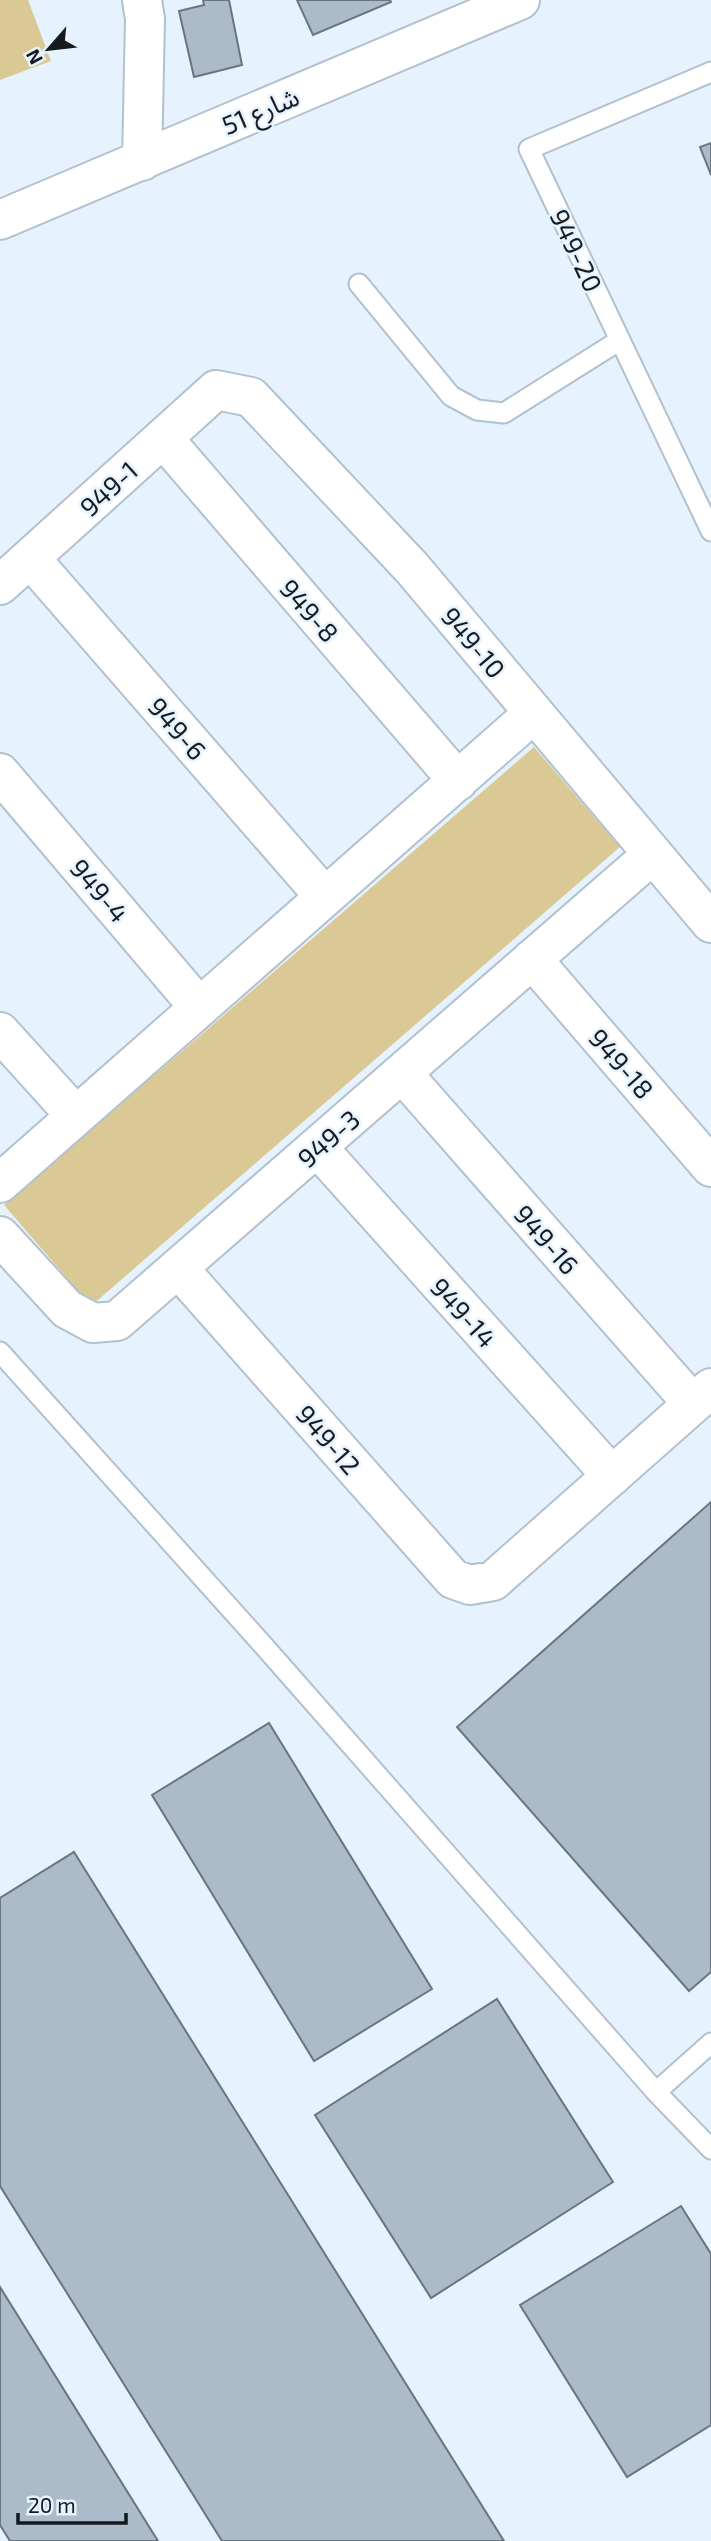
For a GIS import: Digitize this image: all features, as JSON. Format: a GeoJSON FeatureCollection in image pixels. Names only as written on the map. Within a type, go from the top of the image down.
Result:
{"type":"FeatureCollection","features":[{"type":"Feature","properties":{"kind":"street"},"geometry":{"type":"LineString","coordinates":[[142,0],[145,19],[142,161]]}},
{"type":"Feature","properties":{"kind":"street","name":"شارع 51"},"geometry":{"type":"LineString","coordinates":[[0,220],[520,0]]}},
{"type":"Feature","properties":{"kind":"street","name":"949-1"},"geometry":{"type":"LineString","coordinates":[[0,585],[216,390]]}},
{"type":"Feature","properties":{"kind":"street","name":"949-10"},"geometry":{"type":"LineString","coordinates":[[216,390],[251,397],[412,568],[711,923]]}},
{"type":"Feature","properties":{"kind":"street","name":"949-8"},"geometry":{"type":"LineString","coordinates":[[163,438],[458,781]]}},
{"type":"Feature","properties":{"kind":"street","name":"949-6"},"geometry":{"type":"LineString","coordinates":[[30,558],[325,897]]}},
{"type":"Feature","properties":{"kind":"street"},"geometry":{"type":"LineString","coordinates":[[0,1183],[534,713]]}},
{"type":"Feature","properties":{"kind":"street","name":"949-4"},"geometry":{"type":"LineString","coordinates":[[0,773],[200,1007]]}},
{"type":"Feature","properties":{"kind":"street","name":"949-3"},"geometry":{"type":"LineString","coordinates":[[0,1236],[68,1309],[93,1323],[117,1321],[653,854]]}},
{"type":"Feature","properties":{"kind":"street","name":"949-18"},"geometry":{"type":"LineString","coordinates":[[532,959],[711,1167]]}},
{"type":"Feature","properties":{"kind":"street"},"geometry":{"type":"LineString","coordinates":[[0,1032],[76,1116]]}},
{"type":"Feature","properties":{"kind":"street","name":"949-16"},"geometry":{"type":"LineString","coordinates":[[401,1073],[702,1396]]}},
{"type":"Feature","properties":{"kind":"street","name":"949-14"},"geometry":{"type":"LineString","coordinates":[[317,1147],[612,1476]]}},
{"type":"Feature","properties":{"kind":"street","name":"949-12"},"geometry":{"type":"LineString","coordinates":[[178,1268],[453,1579],[470,1586],[493,1581],[612,1476]]}},
{"type":"Feature","properties":{"kind":"street"},"geometry":{"type":"LineString","coordinates":[[612,1476],[702,1396]]}},
{"type":"Feature","properties":{"kind":"lane","name":"949-20"},"geometry":{"type":"LineString","coordinates":[[711,72],[529,149],[711,531]]}},
{"type":"Feature","properties":{"kind":"lane"},"geometry":{"type":"LineString","coordinates":[[359,284],[451,396],[477,411],[503,413],[620,340]]}},
{"type":"Feature","properties":{"kind":"lane"},"geometry":{"type":"LineString","coordinates":[[0,1352],[263,1645],[656,2092],[711,2149]]}},
{"type":"Feature","properties":{"kind":"lane"},"geometry":{"type":"LineString","coordinates":[[656,2092],[711,2043]]}},
{"type":"Feature","properties":{"kind":"shaded area"},"geometry":{"type":"Polygon","coordinates":[[[0,0],[28,0],[51,61],[0,80],[0,0]]]}},
{"type":"Feature","properties":{"kind":"shaded area"},"geometry":{"type":"Polygon","coordinates":[[[534,747],[620,847],[91,1306],[4,1205],[534,747]]]}},
{"type":"Feature","properties":{"kind":"building"},"geometry":{"type":"Polygon","coordinates":[[[203,0],[229,0],[242,65],[194,77],[179,11],[204,5],[203,0]]]}},
{"type":"Feature","properties":{"kind":"building"},"geometry":{"type":"Polygon","coordinates":[[[297,0],[390,0],[391,2],[313,35],[297,0]]]}},
{"type":"Feature","properties":{"kind":"building"},"geometry":{"type":"Polygon","coordinates":[[[711,143],[711,175],[700,147],[711,143]]]}},
{"type":"Feature","properties":{"kind":"building"},"geometry":{"type":"Polygon","coordinates":[[[711,1502],[711,1972],[689,1991],[457,1727],[711,1502]]]}},
{"type":"Feature","properties":{"kind":"building"},"geometry":{"type":"Polygon","coordinates":[[[269,1723],[432,1989],[314,2061],[152,1795],[269,1723]]]}},
{"type":"Feature","properties":{"kind":"building"},"geometry":{"type":"Polygon","coordinates":[[[74,1852],[504,2541],[222,2541],[0,2186],[0,1898],[74,1852]]]}},
{"type":"Feature","properties":{"kind":"building"},"geometry":{"type":"Polygon","coordinates":[[[497,1999],[613,2182],[431,2298],[315,2115],[497,1999]]]}},
{"type":"Feature","properties":{"kind":"building"},"geometry":{"type":"Polygon","coordinates":[[[681,2206],[711,2254],[711,2425],[627,2477],[520,2305],[681,2206]]]}},
{"type":"Feature","properties":{"kind":"building"},"geometry":{"type":"Polygon","coordinates":[[[0,2287],[158,2541],[10,2541],[0,2525],[0,2287]]]}}]}
